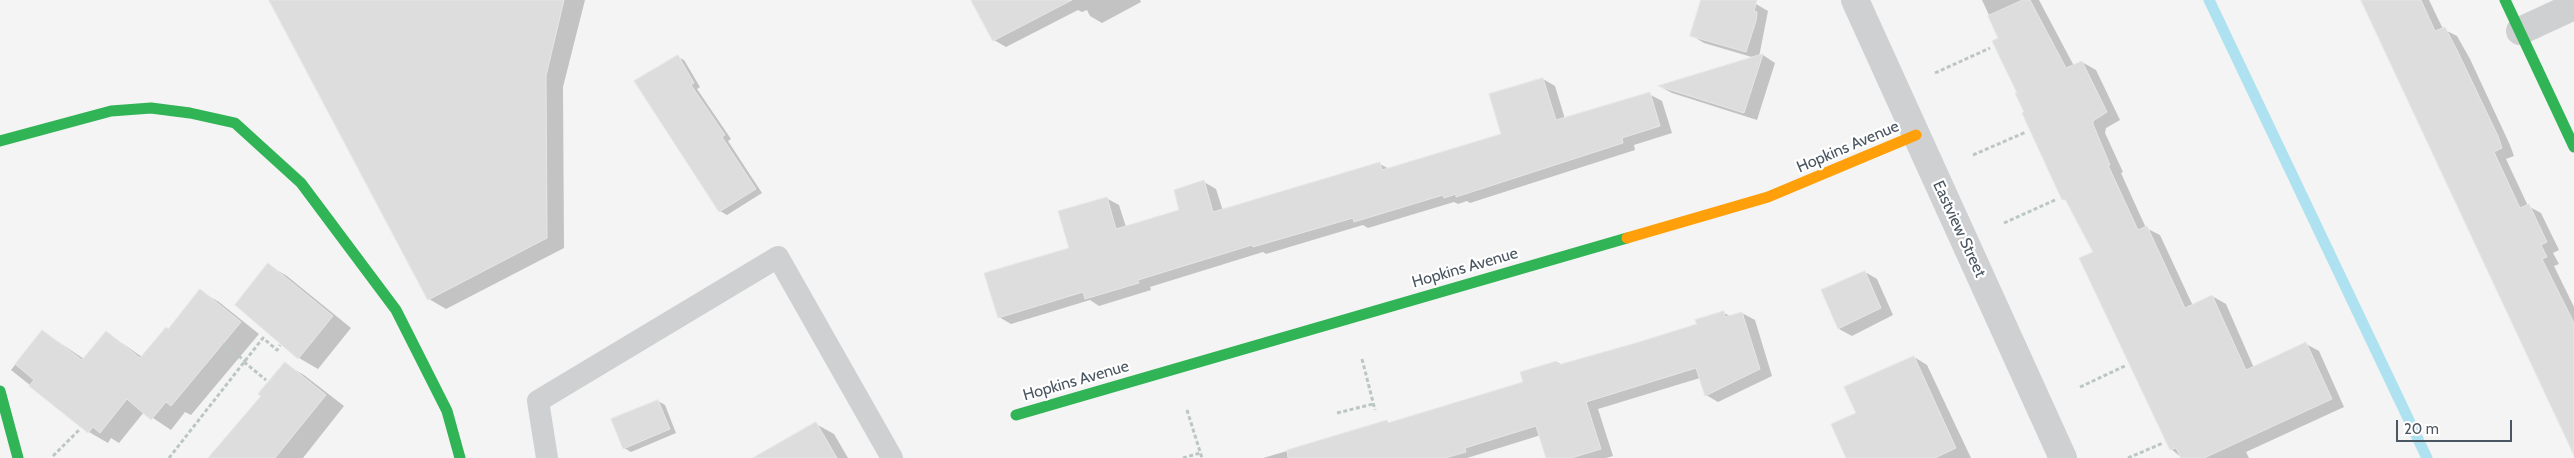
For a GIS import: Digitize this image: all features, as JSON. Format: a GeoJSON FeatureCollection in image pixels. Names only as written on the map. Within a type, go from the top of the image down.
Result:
{"type":"FeatureCollection","features":[{"type":"Feature","properties":{"kind":"street","name":"Eastview Street"},"geometry":{"type":"LineString","coordinates":[[1855,0],[2064,458]]}},
{"type":"Feature","properties":{"kind":"street"},"geometry":{"type":"LineString","coordinates":[[2505,0],[2574,147]]}},
{"type":"Feature","properties":{"kind":"street"},"geometry":{"type":"LineString","coordinates":[[2520,31],[2574,6]]}},
{"type":"Feature","properties":{"kind":"street"},"geometry":{"type":"LineString","coordinates":[[0,141],[112,111],[151,108],[190,113],[235,123],[301,183],[396,310],[446,411],[460,458]]}},
{"type":"Feature","properties":{"kind":"street","name":"Hopkins Avenue"},"geometry":{"type":"LineString","coordinates":[[1016,415],[1768,198],[1916,135]]}},
{"type":"Feature","properties":{"kind":"street"},"geometry":{"type":"LineString","coordinates":[[0,391],[18,458]]}},
{"type":"Feature","properties":{"kind":"lane"},"geometry":{"type":"LineString","coordinates":[[547,458],[538,401],[778,257],[892,458]]}},
{"type":"Feature","properties":{"kind":"path"},"geometry":{"type":"LineString","coordinates":[[1934,74],[1990,48]]}},
{"type":"Feature","properties":{"kind":"path"},"geometry":{"type":"LineString","coordinates":[[1973,155],[2026,132]]}},
{"type":"Feature","properties":{"kind":"path"},"geometry":{"type":"LineString","coordinates":[[2004,223],[2055,200]]}},
{"type":"Feature","properties":{"kind":"path"},"geometry":{"type":"LineString","coordinates":[[169,458],[263,338],[277,350],[280,345]]}},
{"type":"Feature","properties":{"kind":"path"},"geometry":{"type":"LineString","coordinates":[[223,344],[266,380]]}},
{"type":"Feature","properties":{"kind":"path"},"geometry":{"type":"LineString","coordinates":[[1362,359],[1375,410]]}},
{"type":"Feature","properties":{"kind":"path"},"geometry":{"type":"LineString","coordinates":[[2080,387],[2127,365]]}},
{"type":"Feature","properties":{"kind":"path"},"geometry":{"type":"LineString","coordinates":[[1337,413],[1373,404]]}},
{"type":"Feature","properties":{"kind":"path"},"geometry":{"type":"LineString","coordinates":[[1187,410],[1202,458]]}},
{"type":"Feature","properties":{"kind":"path"},"geometry":{"type":"LineString","coordinates":[[53,456],[80,429]]}},
{"type":"Feature","properties":{"kind":"path"},"geometry":{"type":"LineString","coordinates":[[2128,458],[2163,443]]}},
{"type":"Feature","properties":{"kind":"path"},"geometry":{"type":"LineString","coordinates":[[1183,458],[1200,453]]}},
{"type":"Feature","properties":{"kind":"building"},"geometry":{"type":"Polygon","coordinates":[[[269,0],[564,0],[546,76],[547,238],[428,300],[269,0]]]}},
{"type":"Feature","properties":{"kind":"building"},"geometry":{"type":"Polygon","coordinates":[[[971,0],[1072,0],[993,41],[971,0]]]}},
{"type":"Feature","properties":{"kind":"building"},"geometry":{"type":"Polygon","coordinates":[[[1701,0],[1757,0],[1754,11],[1757,12],[1756,21],[1746,52],[1690,36],[1701,0]]]}},
{"type":"Feature","properties":{"kind":"building"},"geometry":{"type":"Polygon","coordinates":[[[2023,0],[2030,0],[2066,68],[2082,61],[2107,112],[2093,121],[2093,124],[2110,165],[2108,165],[2138,230],[2147,226],[2185,308],[2212,295],[2246,370],[2306,342],[2332,399],[2204,458],[2181,458],[2176,448],[2170,450],[2079,258],[2093,252],[2065,199],[2062,200],[2022,113],[2024,112],[2015,93],[2017,93],[1992,41],[1998,38],[1988,16],[2023,0]]]}},
{"type":"Feature","properties":{"kind":"building"},"geometry":{"type":"Polygon","coordinates":[[[2361,0],[2421,0],[2435,31],[2445,27],[2498,136],[2502,148],[2494,152],[2520,208],[2529,204],[2547,242],[2541,245],[2547,257],[2542,259],[2574,323],[2574,455],[2361,0]]]}},
{"type":"Feature","properties":{"kind":"building"},"geometry":{"type":"Polygon","coordinates":[[[1763,54],[1744,113],[1658,86],[1763,54]]]}},
{"type":"Feature","properties":{"kind":"building"},"geometry":{"type":"Polygon","coordinates":[[[678,55],[694,83],[691,85],[725,135],[722,137],[756,189],[719,212],[634,81],[678,55]]]}},
{"type":"Feature","properties":{"kind":"building"},"geometry":{"type":"Polygon","coordinates":[[[1543,78],[1556,120],[1650,92],[1660,126],[1622,138],[1623,143],[1456,197],[1456,194],[1444,198],[1443,195],[1354,222],[1353,218],[1253,247],[1252,245],[1138,280],[1139,283],[1085,299],[1083,292],[998,318],[984,273],[1069,248],[1058,211],[1107,197],[1116,229],[1179,210],[1174,190],[1204,180],[1213,212],[1380,162],[1382,170],[1501,134],[1489,94],[1543,78]]]}},
{"type":"Feature","properties":{"kind":"building"},"geometry":{"type":"Polygon","coordinates":[[[268,263],[333,316],[298,359],[235,305],[268,263]]]}},
{"type":"Feature","properties":{"kind":"building"},"geometry":{"type":"Polygon","coordinates":[[[1865,271],[1881,308],[1838,329],[1821,290],[1865,271]]]}},
{"type":"Feature","properties":{"kind":"building"},"geometry":{"type":"Polygon","coordinates":[[[200,289],[241,322],[171,406],[166,402],[151,420],[127,399],[100,433],[93,427],[88,433],[29,386],[34,380],[15,364],[42,330],[82,360],[106,331],[140,358],[166,327],[168,329],[200,289]]]}},
{"type":"Feature","properties":{"kind":"building"},"geometry":{"type":"Polygon","coordinates":[[[1724,311],[1725,317],[1742,312],[1760,369],[1705,396],[1696,368],[1586,402],[1601,449],[1571,458],[1546,458],[1536,426],[1465,448],[1466,452],[1445,458],[1288,458],[1287,450],[1387,420],[1388,423],[1523,382],[1520,372],[1557,361],[1558,365],[1636,343],[1697,324],[1695,320],[1724,311]]]}},
{"type":"Feature","properties":{"kind":"building"},"geometry":{"type":"Polygon","coordinates":[[[1914,356],[1956,448],[1935,458],[1846,458],[1831,424],[1856,413],[1844,387],[1914,356]]]}},
{"type":"Feature","properties":{"kind":"building"},"geometry":{"type":"Polygon","coordinates":[[[285,362],[326,395],[275,458],[208,458],[261,396],[258,394],[285,362]]]}},
{"type":"Feature","properties":{"kind":"building"},"geometry":{"type":"Polygon","coordinates":[[[658,400],[670,429],[623,449],[611,419],[658,400]]]}},
{"type":"Feature","properties":{"kind":"building"},"geometry":{"type":"Polygon","coordinates":[[[816,422],[837,458],[753,458],[816,422]]]}},
{"type":"Feature","properties":{"kind":"waterway"},"geometry":{"type":"LineString","coordinates":[[2209,0],[2427,458]]}},
{"type":"Feature","properties":{"kind":"traffic: fast"},"geometry":{"type":"LineString","coordinates":[[2505,0],[2574,147]]}},
{"type":"Feature","properties":{"kind":"traffic: fast"},"geometry":{"type":"LineString","coordinates":[[0,141],[111,111],[151,108],[190,113],[235,123],[301,183],[396,310],[447,411],[460,458]]}},
{"type":"Feature","properties":{"kind":"traffic: fast"},"geometry":{"type":"LineString","coordinates":[[1016,415],[1627,238]]}},
{"type":"Feature","properties":{"kind":"traffic: fast"},"geometry":{"type":"LineString","coordinates":[[0,391],[18,458]]}},
{"type":"Feature","properties":{"kind":"traffic: slow"},"geometry":{"type":"LineString","coordinates":[[1627,238],[1768,197],[1916,135]]}}]}
